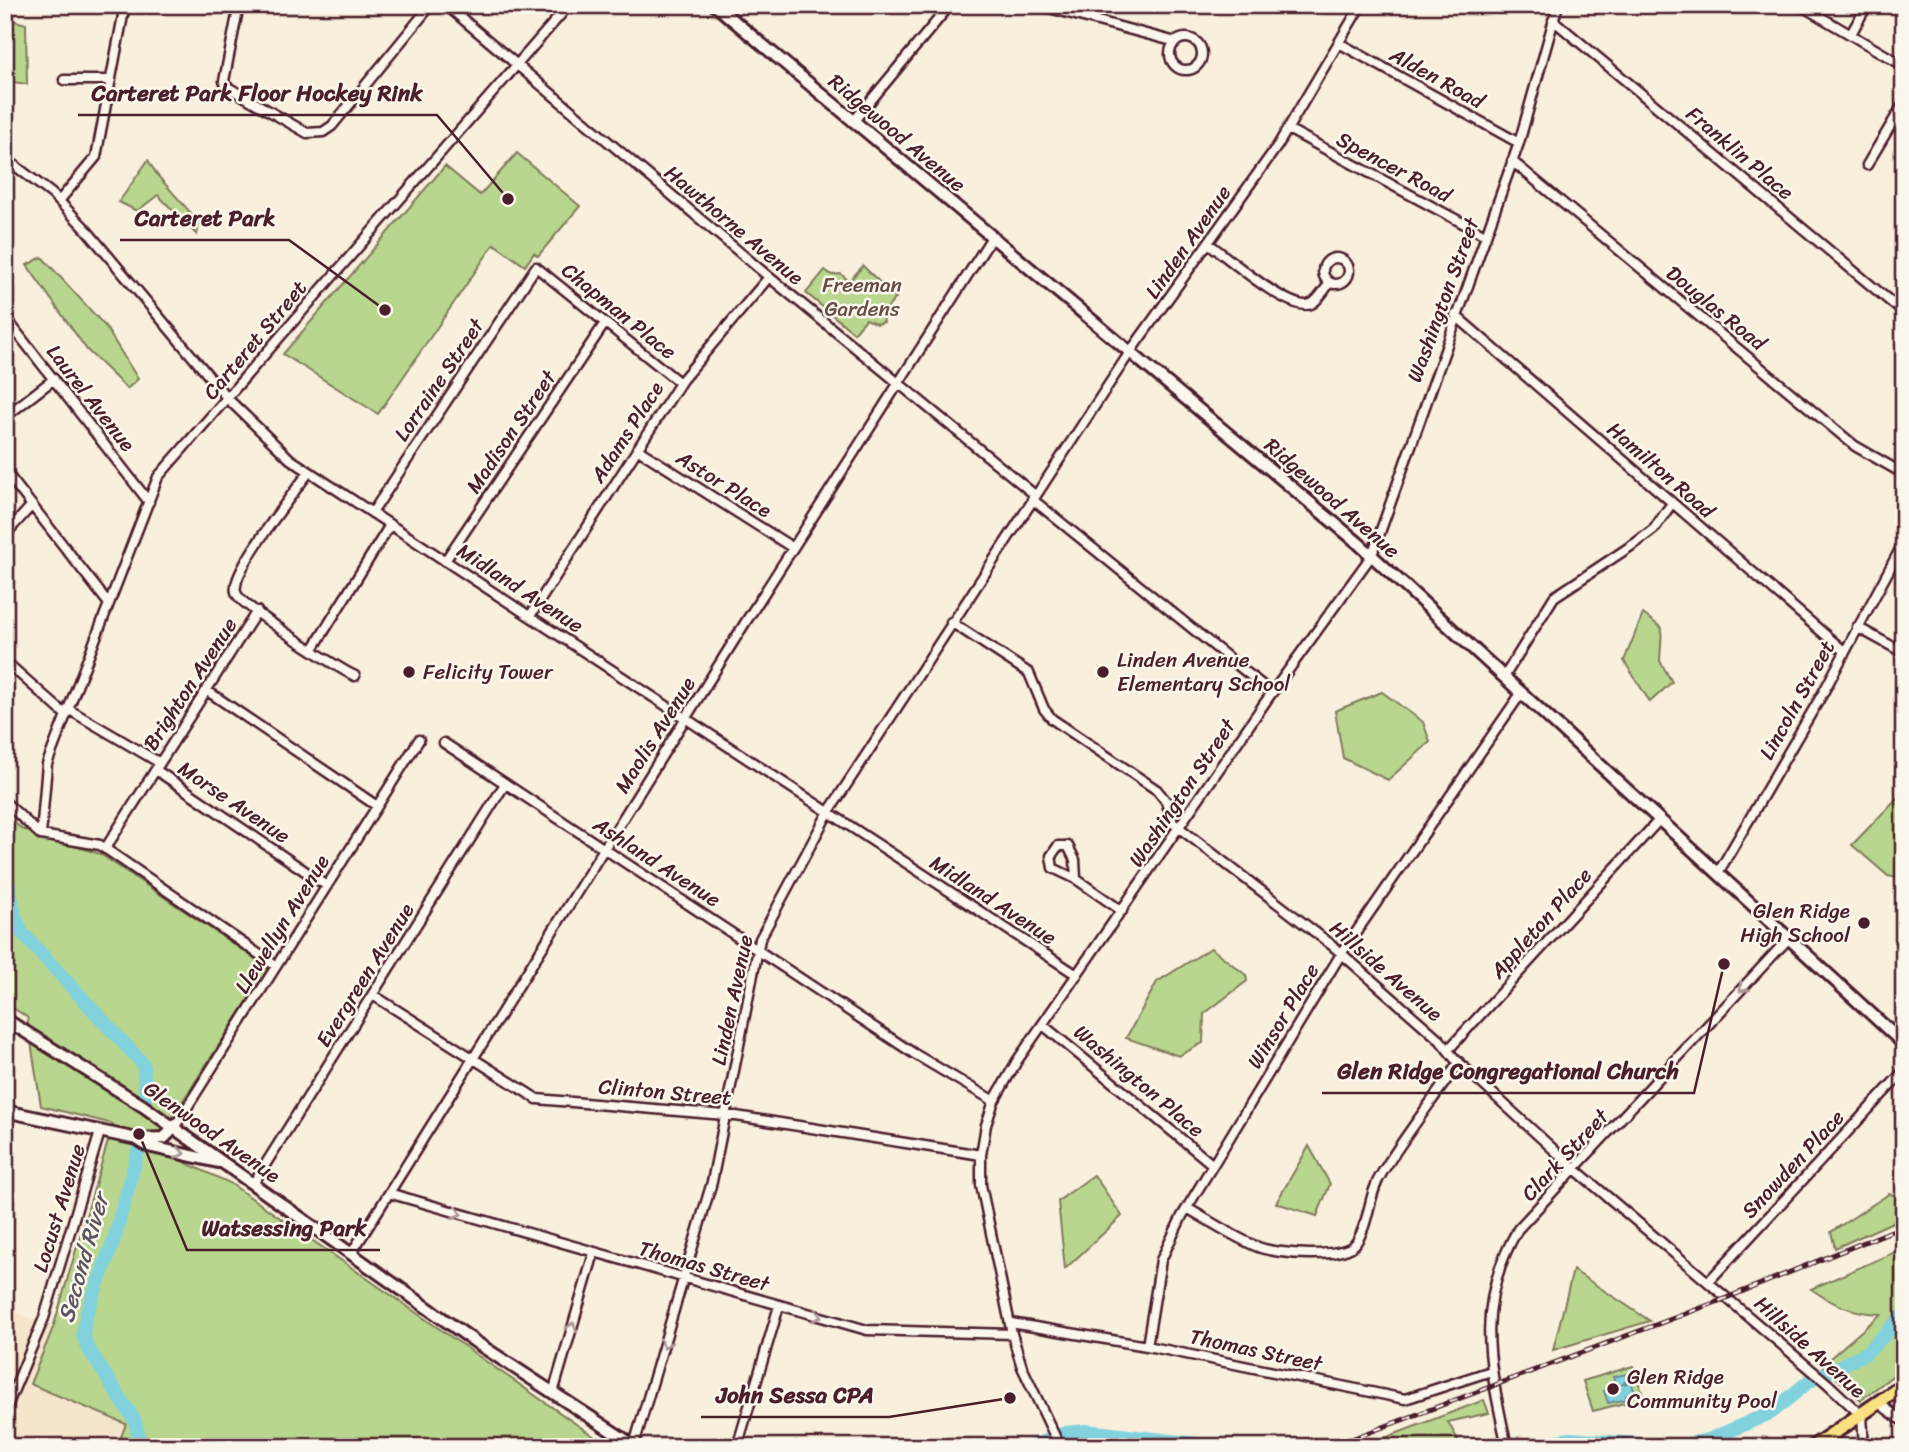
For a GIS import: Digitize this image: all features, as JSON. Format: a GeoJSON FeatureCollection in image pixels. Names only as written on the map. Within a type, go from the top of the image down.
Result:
{"type":"FeatureCollection","features":[{"type":"Feature","properties":{"kind":"main road"},"geometry":{"type":"LineString","coordinates":[[1813,1447],[1880,1404],[1904,1385]]}},
{"type":"Feature","properties":{"kind":"street"},"geometry":{"type":"LineString","coordinates":[[59,201],[96,157],[125,5]]}},
{"type":"Feature","properties":{"kind":"street"},"geometry":{"type":"LineString","coordinates":[[223,5],[281,5]]}},
{"type":"Feature","properties":{"kind":"street"},"geometry":{"type":"LineString","coordinates":[[238,6],[224,81],[226,86],[300,130],[315,134],[332,126],[431,5]]}},
{"type":"Feature","properties":{"kind":"street","name":"Hawthorne Avenue"},"geometry":{"type":"LineString","coordinates":[[446,5],[769,277],[1272,693]]}},
{"type":"Feature","properties":{"kind":"street","name":"Carteret Street"},"geometry":{"type":"LineString","coordinates":[[41,835],[47,764],[158,477],[569,5]]}},
{"type":"Feature","properties":{"kind":"street","name":"Ridgewood Avenue"},"geometry":{"type":"LineString","coordinates":[[715,5],[1371,555],[1904,1044]]}},
{"type":"Feature","properties":{"kind":"street"},"geometry":{"type":"LineString","coordinates":[[853,122],[950,5]]}},
{"type":"Feature","properties":{"kind":"street"},"geometry":{"type":"LineString","coordinates":[[1038,5],[1176,42],[1187,38],[1200,45],[1202,55],[1195,67],[1186,70],[1174,64],[1171,50],[1176,42]]}},
{"type":"Feature","properties":{"kind":"street","name":"Linden Avenue"},"geometry":{"type":"LineString","coordinates":[[635,1446],[712,1182],[760,939],[828,813],[1130,352],[1288,129],[1361,5]]}},
{"type":"Feature","properties":{"kind":"street","name":"Washington Street"},"geometry":{"type":"LineString","coordinates":[[1059,1445],[1022,1367],[1012,1335],[981,1185],[981,1156],[994,1101],[1179,827],[1371,555],[1519,143],[1558,5]]}},
{"type":"Feature","properties":{"kind":"street"},"geometry":{"type":"LineString","coordinates":[[1800,5],[1904,66]]}},
{"type":"Feature","properties":{"kind":"street"},"geometry":{"type":"LineString","coordinates":[[1851,34],[1867,5]]}},
{"type":"Feature","properties":{"kind":"street","name":"Franklin Place"},"geometry":{"type":"LineString","coordinates":[[1553,20],[1904,313]]}},
{"type":"Feature","properties":{"kind":"street","name":"Alden Road"},"geometry":{"type":"LineString","coordinates":[[1339,43],[1519,143]]}},
{"type":"Feature","properties":{"kind":"street"},"geometry":{"type":"LineString","coordinates":[[64,80],[111,80]]}},
{"type":"Feature","properties":{"kind":"street"},"geometry":{"type":"LineString","coordinates":[[1867,165],[1904,103]]}},
{"type":"Feature","properties":{"kind":"street","name":"Spencer Road"},"geometry":{"type":"LineString","coordinates":[[1288,129],[1485,235]]}},
{"type":"Feature","properties":{"kind":"street","name":"Midland Avenue"},"geometry":{"type":"LineString","coordinates":[[5,158],[59,201],[104,249],[228,399],[290,458],[1077,975]]}},
{"type":"Feature","properties":{"kind":"street","name":"Douglas Road"},"geometry":{"type":"LineString","coordinates":[[1512,161],[1855,446],[1904,474]]}},
{"type":"Feature","properties":{"kind":"street","name":"Maolis Avenue"},"geometry":{"type":"LineString","coordinates":[[351,1254],[392,1194],[686,717],[992,237]]}},
{"type":"Feature","properties":{"kind":"street"},"geometry":{"type":"LineString","coordinates":[[1208,243],[1285,300],[1312,304],[1329,284]]}},
{"type":"Feature","properties":{"kind":"street","name":"Chapman Place"},"geometry":{"type":"LineString","coordinates":[[536,267],[680,383]]}},
{"type":"Feature","properties":{"kind":"street","name":"Lorraine Street"},"geometry":{"type":"LineString","coordinates":[[372,513],[536,267]]}},
{"type":"Feature","properties":{"kind":"street","name":"Adams Place"},"geometry":{"type":"LineString","coordinates":[[530,616],[680,383],[769,277]]}},
{"type":"Feature","properties":{"kind":"street","name":"Hamilton Road"},"geometry":{"type":"LineString","coordinates":[[1455,315],[1844,651]]}},
{"type":"Feature","properties":{"kind":"street","name":"Laurel Avenue"},"geometry":{"type":"LineString","coordinates":[[5,317],[149,502]]}},
{"type":"Feature","properties":{"kind":"street","name":"Madison Street"},"geometry":{"type":"LineString","coordinates":[[445,561],[605,323]]}},
{"type":"Feature","properties":{"kind":"street"},"geometry":{"type":"LineString","coordinates":[[10,413],[54,379]]}},
{"type":"Feature","properties":{"kind":"street","name":"Astor Place"},"geometry":{"type":"LineString","coordinates":[[637,449],[793,548]]}},
{"type":"Feature","properties":{"kind":"street"},"geometry":{"type":"LineString","coordinates":[[5,471],[109,604]]}},
{"type":"Feature","properties":{"kind":"street","name":"Brighton Avenue"},"geometry":{"type":"LineString","coordinates":[[105,849],[257,611],[237,595],[236,582],[264,534],[309,472]]}},
{"type":"Feature","properties":{"kind":"street"},"geometry":{"type":"LineString","coordinates":[[1504,677],[1554,597],[1654,529],[1672,503]]}},
{"type":"Feature","properties":{"kind":"street"},"geometry":{"type":"LineString","coordinates":[[5,535],[32,505]]}},
{"type":"Feature","properties":{"kind":"street"},"geometry":{"type":"LineString","coordinates":[[313,649],[390,525]]}},
{"type":"Feature","properties":{"kind":"street","name":"Lincoln Street"},"geometry":{"type":"LineString","coordinates":[[1718,873],[1904,542]]}},
{"type":"Feature","properties":{"kind":"street"},"geometry":{"type":"LineString","coordinates":[[257,611],[355,676]]}},
{"type":"Feature","properties":{"kind":"street","name":"Hillside Avenue"},"geometry":{"type":"LineString","coordinates":[[951,622],[1029,673],[1052,719],[1157,790],[1166,801],[1173,823],[1341,954],[1576,1170],[1709,1281],[1862,1416]]}},
{"type":"Feature","properties":{"kind":"street"},"geometry":{"type":"LineString","coordinates":[[1857,627],[1904,653]]}},
{"type":"Feature","properties":{"kind":"street","name":"Morse Avenue"},"geometry":{"type":"LineString","coordinates":[[5,661],[67,712],[158,766],[327,886]]}},
{"type":"Feature","properties":{"kind":"street"},"geometry":{"type":"LineString","coordinates":[[206,690],[377,806]]}},
{"type":"Feature","properties":{"kind":"street","name":"Winsor Place"},"geometry":{"type":"LineString","coordinates":[[1147,1346],[1161,1260],[1187,1208],[1341,954],[1522,692]]}},
{"type":"Feature","properties":{"kind":"street","name":"Llewellyn Avenue"},"geometry":{"type":"LineString","coordinates":[[174,1128],[419,740]]}},
{"type":"Feature","properties":{"kind":"street","name":"Ashland Avenue"},"geometry":{"type":"LineString","coordinates":[[444,743],[913,1053],[994,1101]]}},
{"type":"Feature","properties":{"kind":"street","name":"Evergreen Avenue"},"geometry":{"type":"LineString","coordinates":[[253,1184],[505,784]]}},
{"type":"Feature","properties":{"kind":"street"},"geometry":{"type":"LineString","coordinates":[[5,802],[41,835],[92,843],[105,849],[276,965]]}},
{"type":"Feature","properties":{"kind":"street","name":"Appleton Place"},"geometry":{"type":"LineString","coordinates":[[1448,1050],[1660,818]]}},
{"type":"Feature","properties":{"kind":"street"},"geometry":{"type":"LineString","coordinates":[[1076,879],[1122,911]]}},
{"type":"Feature","properties":{"kind":"street","name":"Clark Street"},"geometry":{"type":"LineString","coordinates":[[1506,1445],[1491,1371],[1489,1309],[1506,1248],[1518,1229],[1576,1170],[1789,938]]}},
{"type":"Feature","properties":{"kind":"street","name":"Clinton Street"},"geometry":{"type":"LineString","coordinates":[[373,995],[537,1099],[726,1115],[981,1156]]}},
{"type":"Feature","properties":{"kind":"street","name":"Glenwood Avenue"},"geometry":{"type":"LineString","coordinates":[[5,1019],[174,1128],[351,1254],[635,1446]]}},
{"type":"Feature","properties":{"kind":"street","name":"Washington Place"},"geometry":{"type":"LineString","coordinates":[[1043,1025],[1213,1165]]}},
{"type":"Feature","properties":{"kind":"street"},"geometry":{"type":"LineString","coordinates":[[1187,1208],[1260,1248],[1329,1255],[1345,1251],[1354,1245],[1363,1230],[1369,1199],[1381,1174],[1459,1062]]}},
{"type":"Feature","properties":{"kind":"street","name":"Snowden Place"},"geometry":{"type":"LineString","coordinates":[[1709,1281],[1904,1071]]}},
{"type":"Feature","properties":{"kind":"street"},"geometry":{"type":"LineString","coordinates":[[5,1111],[137,1139],[164,1138],[174,1128]]}},
{"type":"Feature","properties":{"kind":"street","name":"Locust Avenue"},"geometry":{"type":"LineString","coordinates":[[5,1411],[46,1311],[100,1132]]}},
{"type":"Feature","properties":{"kind":"street"},"geometry":{"type":"LineString","coordinates":[[137,1139],[148,1146],[224,1164]]}},
{"type":"Feature","properties":{"kind":"street","name":"Thomas Street"},"geometry":{"type":"LineString","coordinates":[[392,1194],[867,1330],[1012,1335]]}},
{"type":"Feature","properties":{"kind":"street"},"geometry":{"type":"LineString","coordinates":[[553,1393],[594,1253]]}},
{"type":"Feature","properties":{"kind":"street"},"geometry":{"type":"LineString","coordinates":[[734,1447],[740,1437],[779,1306]]}},
{"type":"Feature","properties":{"kind":"street","name":"Thomas Street"},"geometry":{"type":"LineString","coordinates":[[1011,1323],[1147,1346],[1405,1399],[1491,1371]]}},
{"type":"Feature","properties":{"kind":"street","name":"Hillside Avenue"},"geometry":{"type":"LineString","coordinates":[[1880,1404],[1904,1422]]}},
{"type":"Feature","properties":{"kind":"street"},"geometry":{"type":"LineString","coordinates":[[1862,1416],[1864,1447]]}},
{"type":"Feature","properties":{"kind":"shaded area"},"geometry":{"type":"Polygon","coordinates":[[[5,1308],[53,1328],[30,1384],[126,1425],[117,1447],[5,1447],[5,1308]]]}},
{"type":"Feature","properties":{"kind":"green space"},"geometry":{"type":"Polygon","coordinates":[[[5,18],[26,24],[27,84],[5,81],[5,18]]]}},
{"type":"Feature","properties":{"kind":"green space"},"geometry":{"type":"Polygon","coordinates":[[[517,153],[580,206],[538,256],[534,253],[525,266],[494,244],[378,414],[283,354],[445,166],[480,195],[517,153]]]}},
{"type":"Feature","properties":{"kind":"green space"},"geometry":{"type":"Polygon","coordinates":[[[148,160],[157,175],[199,222],[197,235],[158,195],[137,211],[119,202],[148,160]]]}},
{"type":"Feature","properties":{"kind":"green space"},"geometry":{"type":"Polygon","coordinates":[[[42,257],[105,326],[138,379],[127,389],[87,350],[27,265],[42,257]]]}},
{"type":"Feature","properties":{"kind":"green space","name":"Freeman Gardens"},"geometry":{"type":"Polygon","coordinates":[[[863,266],[896,298],[881,315],[884,322],[877,324],[866,319],[854,333],[806,293],[825,270],[832,275],[841,274],[849,281],[863,266]]]}},
{"type":"Feature","properties":{"kind":"green space"},"geometry":{"type":"Polygon","coordinates":[[[1643,614],[1662,628],[1660,661],[1672,682],[1650,702],[1624,661],[1643,614]]]}},
{"type":"Feature","properties":{"kind":"green space"},"geometry":{"type":"Polygon","coordinates":[[[1382,692],[1423,722],[1430,742],[1388,780],[1343,758],[1335,711],[1382,692]]]}},
{"type":"Feature","properties":{"kind":"green space"},"geometry":{"type":"Polygon","coordinates":[[[1902,793],[1904,879],[1888,876],[1852,845],[1902,793]]]}},
{"type":"Feature","properties":{"kind":"green space"},"geometry":{"type":"Polygon","coordinates":[[[5,815],[22,829],[100,854],[269,968],[173,1116],[164,1153],[230,1183],[609,1447],[117,1447],[126,1424],[30,1384],[53,1328],[113,1124],[41,1106],[27,1017],[5,1003],[5,815]]]}},
{"type":"Feature","properties":{"kind":"green space"},"geometry":{"type":"Polygon","coordinates":[[[1211,948],[1246,975],[1247,981],[1204,1014],[1203,1043],[1179,1056],[1126,1038],[1157,982],[1211,948]]]}},
{"type":"Feature","properties":{"kind":"green space"},"geometry":{"type":"Polygon","coordinates":[[[1309,1146],[1330,1184],[1317,1216],[1276,1203],[1309,1146]]]}},
{"type":"Feature","properties":{"kind":"green space"},"geometry":{"type":"Polygon","coordinates":[[[1094,1175],[1122,1216],[1065,1269],[1058,1201],[1094,1175]]]}},
{"type":"Feature","properties":{"kind":"green space"},"geometry":{"type":"Polygon","coordinates":[[[1889,1194],[1904,1197],[1904,1217],[1835,1248],[1831,1232],[1889,1194]]]}},
{"type":"Feature","properties":{"kind":"green space"},"geometry":{"type":"Polygon","coordinates":[[[1904,1248],[1904,1367],[1861,1400],[1822,1365],[1881,1314],[1844,1307],[1811,1289],[1904,1248]]]}},
{"type":"Feature","properties":{"kind":"green space"},"geometry":{"type":"Polygon","coordinates":[[[1573,1270],[1650,1321],[1553,1350],[1573,1270]]]}},
{"type":"Feature","properties":{"kind":"green space","name":"Glen Ridge Community Pool"},"geometry":{"type":"Polygon","coordinates":[[[1633,1366],[1644,1398],[1593,1411],[1583,1381],[1633,1366]]]}},
{"type":"Feature","properties":{"kind":"green space"},"geometry":{"type":"Polygon","coordinates":[[[1484,1400],[1489,1413],[1448,1422],[1462,1447],[1361,1447],[1484,1400]]]}},
{"type":"Feature","properties":{"kind":"water"},"geometry":{"type":"Polygon","coordinates":[[[1627,1374],[1628,1379],[1623,1384],[1631,1382],[1635,1393],[1626,1396],[1627,1399],[1608,1403],[1604,1391],[1617,1387],[1613,1377],[1627,1374]]]}},
{"type":"Feature","properties":{"kind":"waterway","name":"Second River"},"geometry":{"type":"LineString","coordinates":[[5,866],[15,916],[22,933],[143,1064],[146,1097]]}},
{"type":"Feature","properties":{"kind":"waterway","name":"Second River"},"geometry":{"type":"LineString","coordinates":[[138,1151],[114,1240],[86,1315],[83,1333],[86,1345],[135,1421],[141,1447]]}},
{"type":"Feature","properties":{"kind":"waterway"},"geometry":{"type":"LineString","coordinates":[[1524,1447],[1570,1439],[1677,1447],[1711,1439],[1772,1412],[1808,1382],[1866,1353],[1904,1315]]}},
{"type":"Feature","properties":{"kind":"waterway"},"geometry":{"type":"LineString","coordinates":[[1031,1447],[1066,1433],[1086,1431],[1222,1447]]}},
{"type":"Feature","properties":{"kind":"railway"},"geometry":{"type":"LineString","coordinates":[[1330,1447],[1714,1303],[1904,1226]]}},
{"type":"Feature","properties":{"kind":"place","name":"Carteret Park Floor Hockey Rink"},"geometry":{"type":"Point","coordinates":[508,199]}},
{"type":"Feature","properties":{"kind":"place","name":"Carteret Park"},"geometry":{"type":"Point","coordinates":[385,310]}},
{"type":"Feature","properties":{"kind":"place","name":"Felicity Tower"},"geometry":{"type":"Point","coordinates":[409,672]}},
{"type":"Feature","properties":{"kind":"place","name":"Linden Avenue Elementary School"},"geometry":{"type":"Point","coordinates":[1103,672]}},
{"type":"Feature","properties":{"kind":"place","name":"Glen Ridge High School"},"geometry":{"type":"Point","coordinates":[1864,923]}},
{"type":"Feature","properties":{"kind":"place","name":"Glen Ridge Congregational Church"},"geometry":{"type":"Point","coordinates":[1724,964]}},
{"type":"Feature","properties":{"kind":"place","name":"Watsessing Park"},"geometry":{"type":"Point","coordinates":[139,1134]}},
{"type":"Feature","properties":{"kind":"place","name":"Glen Ridge Community Pool"},"geometry":{"type":"Point","coordinates":[1613,1389]}},
{"type":"Feature","properties":{"kind":"place","name":"John Sessa CPA"},"geometry":{"type":"Point","coordinates":[1010,1398]}}]}
